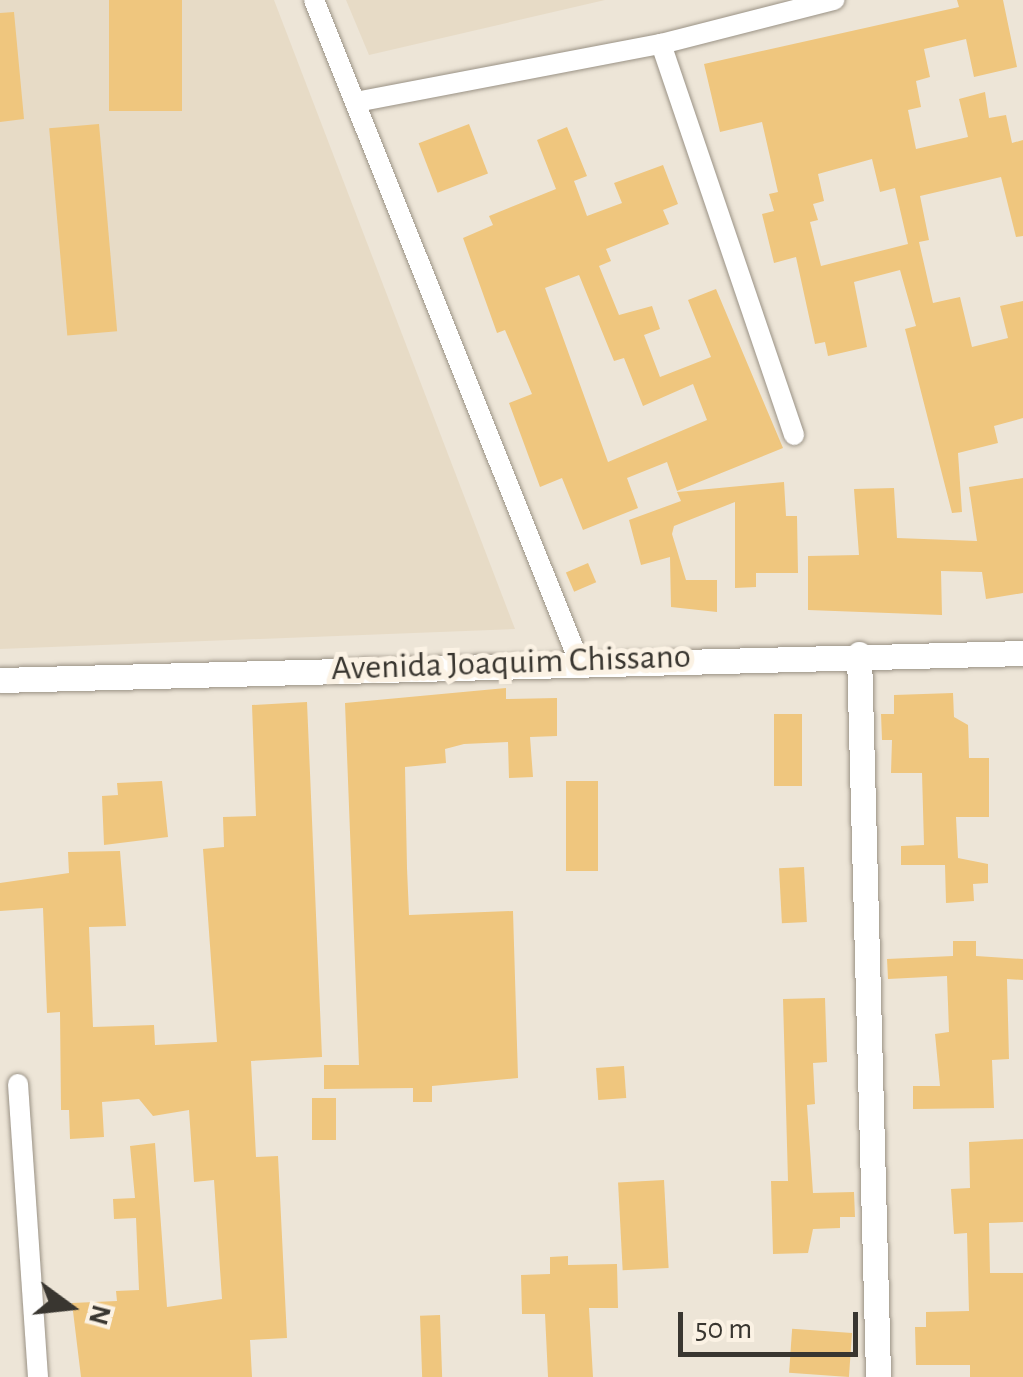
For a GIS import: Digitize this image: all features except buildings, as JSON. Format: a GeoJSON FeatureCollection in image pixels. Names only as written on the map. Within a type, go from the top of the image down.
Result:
{"type":"FeatureCollection","features":[{"type":"Feature","properties":{"kind":"street"},"geometry":{"type":"LineString","coordinates":[[314,0],[578,659]]}},
{"type":"Feature","properties":{"kind":"street"},"geometry":{"type":"LineString","coordinates":[[356,102],[661,44],[834,0]]}},
{"type":"Feature","properties":{"kind":"street"},"geometry":{"type":"LineString","coordinates":[[661,44],[794,435]]}},
{"type":"Feature","properties":{"kind":"street","name":"Avenida Joaquim Chissano"},"geometry":{"type":"LineString","coordinates":[[0,680],[578,659],[1023,653]]}},
{"type":"Feature","properties":{"kind":"street"},"geometry":{"type":"LineString","coordinates":[[858,654],[878,1377]]}},
{"type":"Feature","properties":{"kind":"street"},"geometry":{"type":"LineString","coordinates":[[18,1084],[38,1377]]}},
{"type":"Feature","properties":{"kind":"shaded area"},"geometry":{"type":"Polygon","coordinates":[[[0,0],[274,0],[515,629],[0,649],[0,0]]]}},
{"type":"Feature","properties":{"kind":"shaded area"},"geometry":{"type":"Polygon","coordinates":[[[346,0],[605,0],[369,55],[346,0]]]}}]}
